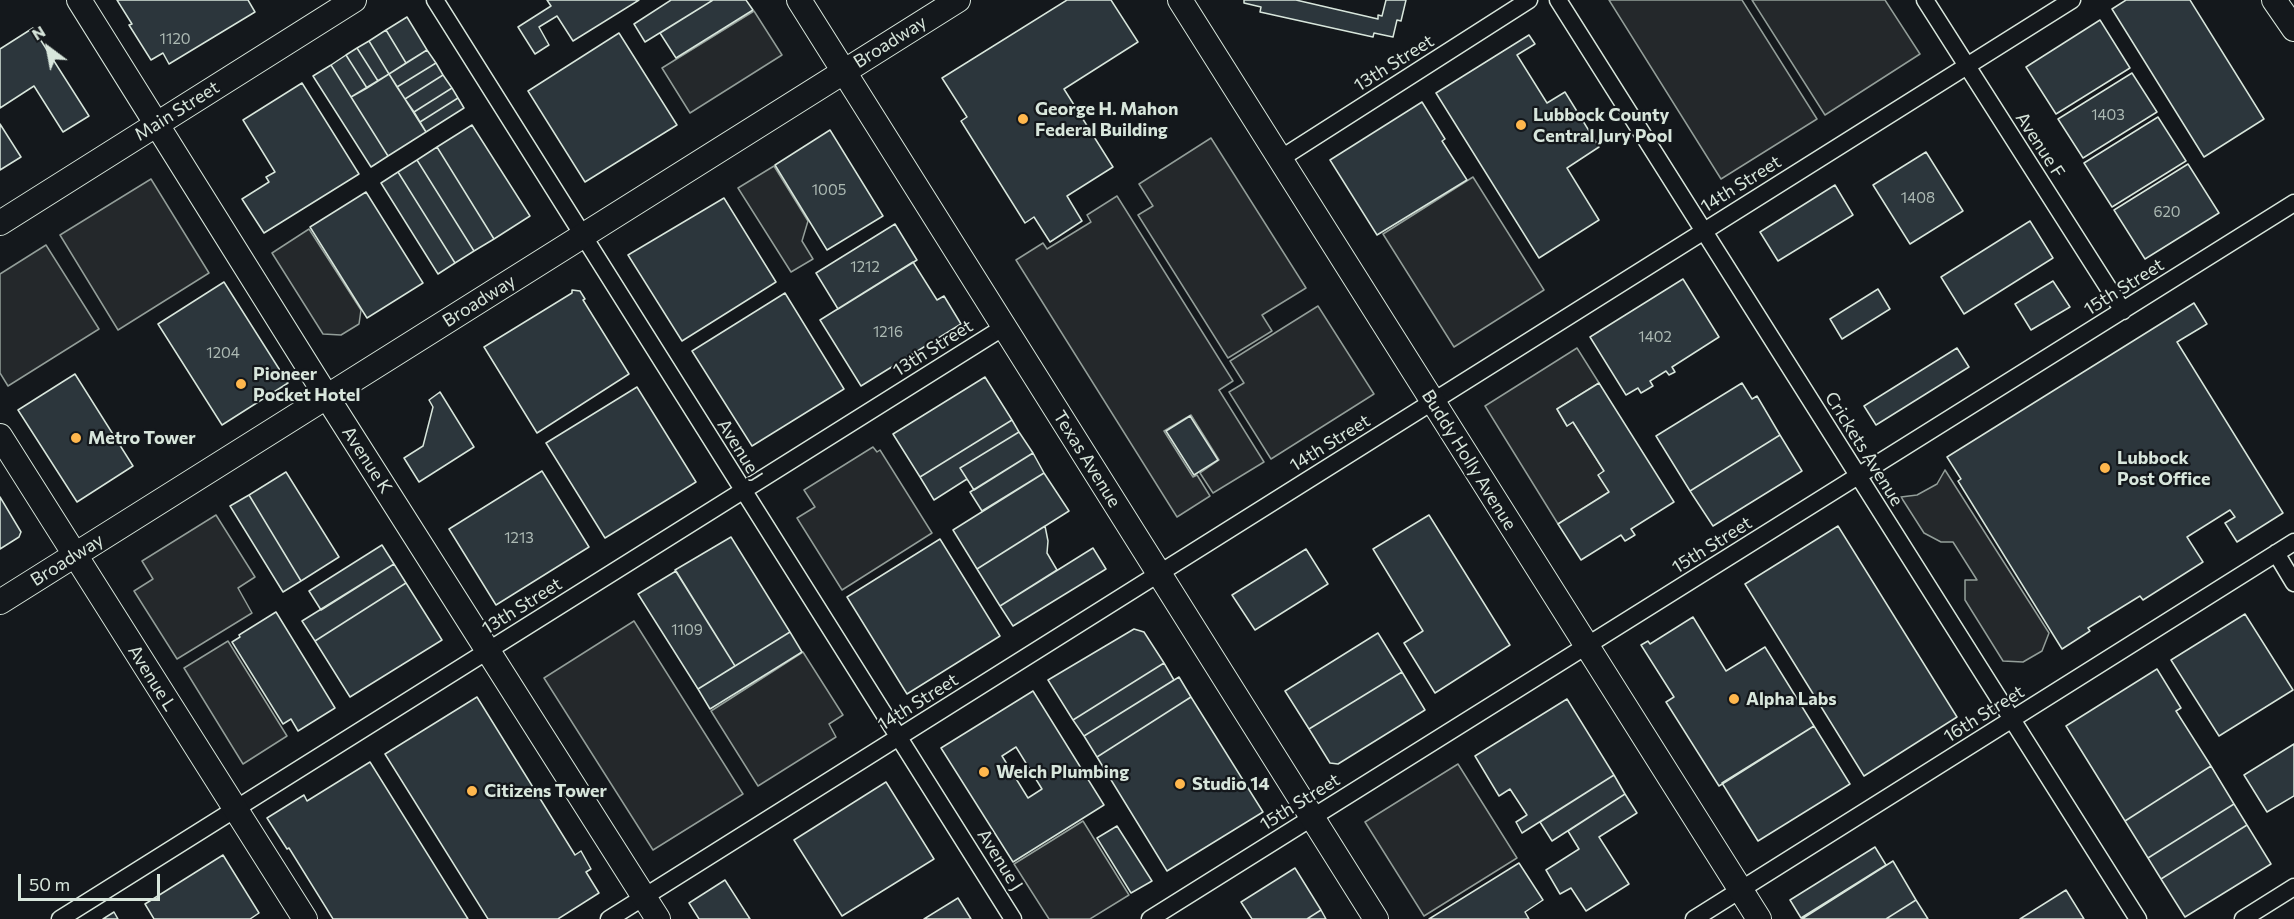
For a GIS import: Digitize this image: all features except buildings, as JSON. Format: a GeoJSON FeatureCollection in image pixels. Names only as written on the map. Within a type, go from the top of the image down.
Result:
{"type":"FeatureCollection","features":[{"type":"Feature","properties":{"kind":"main road","name":"Avenue K"},"geometry":{"type":"LineString","coordinates":[[79,0],[658,919]]}},
{"type":"Feature","properties":{"kind":"main road","name":"Main Street"},"geometry":{"type":"LineString","coordinates":[[0,223],[354,0]]}},
{"type":"Feature","properties":{"kind":"main road","name":"Texas Avenue"},"geometry":{"type":"LineString","coordinates":[[799,0],[1376,919]]}},
{"type":"Feature","properties":{"kind":"main road","name":"Broadway"},"geometry":{"type":"LineString","coordinates":[[0,602],[958,0]]}},
{"type":"Feature","properties":{"kind":"main road","name":"Buddy Holly Avenue"},"geometry":{"type":"LineString","coordinates":[[1180,0],[1759,919]]}},
{"type":"Feature","properties":{"kind":"main road"},"geometry":{"type":"LineString","coordinates":[[2274,0],[2294,29]]}},
{"type":"Feature","properties":{"kind":"main road","name":"Avenue L"},"geometry":{"type":"LineString","coordinates":[[0,436],[305,919]]}},
{"type":"Feature","properties":{"kind":"street","name":"Avenue J"},"geometry":{"type":"LineString","coordinates":[[435,0],[1013,919]]}},
{"type":"Feature","properties":{"kind":"street","name":"13th Street"},"geometry":{"type":"LineString","coordinates":[[1280,159],[1529,0]]}},
{"type":"Feature","properties":{"kind":"street","name":"Crickets Avenue"},"geometry":{"type":"LineString","coordinates":[[1558,0],[2138,919]]}},
{"type":"Feature","properties":{"kind":"street","name":"Avenue F"},"geometry":{"type":"LineString","coordinates":[[1925,0],[2123,310]]}},
{"type":"Feature","properties":{"kind":"street","name":"14th Street"},"geometry":{"type":"LineString","coordinates":[[609,919],[2072,0]]}},
{"type":"Feature","properties":{"kind":"street","name":"15th Street"},"geometry":{"type":"LineString","coordinates":[[1150,919],[2294,203]]}},
{"type":"Feature","properties":{"kind":"street","name":"13th Street"},"geometry":{"type":"LineString","coordinates":[[60,919],[1004,327]]}},
{"type":"Feature","properties":{"kind":"street","name":"16th Street"},"geometry":{"type":"LineString","coordinates":[[1694,919],[2294,542]]}},
{"type":"Feature","properties":{"kind":"street"},"geometry":{"type":"LineString","coordinates":[[2276,553],[2294,583]]}},
{"type":"Feature","properties":{"kind":"street"},"geometry":{"type":"LineString","coordinates":[[2243,919],[2294,887]]}},
{"type":"Feature","properties":{"kind":"shaded area"},"geometry":{"type":"Polygon","coordinates":[[[1609,0],[1742,0],[1817,119],[1721,179],[1609,0]]]}},
{"type":"Feature","properties":{"kind":"shaded area"},"geometry":{"type":"Polygon","coordinates":[[[1752,0],[1885,0],[1920,54],[1825,115],[1752,0]]]}},
{"type":"Feature","properties":{"kind":"shaded area"},"geometry":{"type":"Polygon","coordinates":[[[754,11],[782,55],[690,113],[662,68],[754,11]]]}},
{"type":"Feature","properties":{"kind":"shaded area"},"geometry":{"type":"Polygon","coordinates":[[[1211,138],[1306,288],[1262,315],[1272,331],[1228,358],[1138,215],[1153,206],[1139,184],[1211,138]]]}},
{"type":"Feature","properties":{"kind":"shaded area"},"geometry":{"type":"Polygon","coordinates":[[[774,166],[808,221],[802,241],[813,259],[791,272],[738,188],[774,166]]]}},
{"type":"Feature","properties":{"kind":"shaded area"},"geometry":{"type":"Polygon","coordinates":[[[1473,177],[1544,290],[1454,347],[1383,234],[1473,177]]]}},
{"type":"Feature","properties":{"kind":"shaded area"},"geometry":{"type":"Polygon","coordinates":[[[151,179],[209,273],[118,330],[60,235],[151,179]]]}},
{"type":"Feature","properties":{"kind":"shaded area"},"geometry":{"type":"Polygon","coordinates":[[[1117,196],[1233,381],[1219,390],[1264,462],[1213,493],[1200,473],[1219,460],[1191,415],[1164,431],[1193,477],[1197,475],[1210,496],[1177,517],[1016,260],[1043,243],[1047,249],[1091,222],[1087,215],[1117,196]]]}},
{"type":"Feature","properties":{"kind":"shaded area"},"geometry":{"type":"Polygon","coordinates":[[[309,229],[361,310],[359,324],[341,335],[323,334],[272,253],[309,229]]]}},
{"type":"Feature","properties":{"kind":"shaded area"},"geometry":{"type":"Polygon","coordinates":[[[46,245],[99,329],[8,386],[0,373],[0,274],[46,245]]]}},
{"type":"Feature","properties":{"kind":"shaded area"},"geometry":{"type":"Polygon","coordinates":[[[1318,306],[1374,394],[1271,459],[1229,392],[1244,383],[1230,361],[1318,306]]]}},
{"type":"Feature","properties":{"kind":"shaded area"},"geometry":{"type":"Polygon","coordinates":[[[1577,348],[1599,383],[1557,409],[1567,426],[1573,422],[1604,471],[1609,492],[1558,524],[1485,406],[1577,348]]]}},
{"type":"Feature","properties":{"kind":"shaded area"},"geometry":{"type":"Polygon","coordinates":[[[873,447],[877,452],[880,450],[932,533],[842,590],[797,518],[815,507],[804,490],[873,447]]]}},
{"type":"Feature","properties":{"kind":"shaded area"},"geometry":{"type":"Polygon","coordinates":[[[1945,470],[2049,633],[2042,651],[2023,662],[2003,661],[1965,600],[1965,580],[1977,580],[1953,542],[1941,542],[1924,533],[1901,497],[1917,495],[1937,484],[1945,470]]]}},
{"type":"Feature","properties":{"kind":"shaded area"},"geometry":{"type":"Polygon","coordinates":[[[216,515],[255,577],[238,588],[252,613],[177,659],[134,591],[153,579],[142,561],[216,515]]]}},
{"type":"Feature","properties":{"kind":"shaded area"},"geometry":{"type":"Polygon","coordinates":[[[634,621],[743,794],[653,850],[544,678],[634,621]]]}},
{"type":"Feature","properties":{"kind":"shaded area"},"geometry":{"type":"Polygon","coordinates":[[[228,641],[287,736],[243,764],[184,668],[228,641]]]}},
{"type":"Feature","properties":{"kind":"shaded area"},"geometry":{"type":"Polygon","coordinates":[[[803,652],[843,715],[829,724],[836,737],[758,786],[711,711],[803,652]]]}},
{"type":"Feature","properties":{"kind":"shaded area"},"geometry":{"type":"Polygon","coordinates":[[[1458,764],[1517,858],[1424,916],[1365,822],[1458,764]]]}},
{"type":"Feature","properties":{"kind":"shaded area"},"geometry":{"type":"Polygon","coordinates":[[[1083,821],[1129,895],[1090,919],[1049,919],[1014,864],[1083,821]]]}},
{"type":"Feature","properties":{"kind":"place","name":"George H. Mahon Federal Building"},"geometry":{"type":"Point","coordinates":[1023,119]}},
{"type":"Feature","properties":{"kind":"place","name":"Lubbock County Central Jury Pool"},"geometry":{"type":"Point","coordinates":[1521,125]}},
{"type":"Feature","properties":{"kind":"place","name":"Pioneer Pocket Hotel"},"geometry":{"type":"Point","coordinates":[241,384]}},
{"type":"Feature","properties":{"kind":"place","name":"Metro Tower"},"geometry":{"type":"Point","coordinates":[76,438]}},
{"type":"Feature","properties":{"kind":"place","name":"Lubbock Post Office"},"geometry":{"type":"Point","coordinates":[2105,468]}},
{"type":"Feature","properties":{"kind":"place","name":"Alpha Labs"},"geometry":{"type":"Point","coordinates":[1734,699]}},
{"type":"Feature","properties":{"kind":"place","name":"Welch Plumbing"},"geometry":{"type":"Point","coordinates":[984,772]}},
{"type":"Feature","properties":{"kind":"place","name":"Studio 14"},"geometry":{"type":"Point","coordinates":[1180,784]}},
{"type":"Feature","properties":{"kind":"place","name":"Citizens Tower"},"geometry":{"type":"Point","coordinates":[472,791]}}]}
